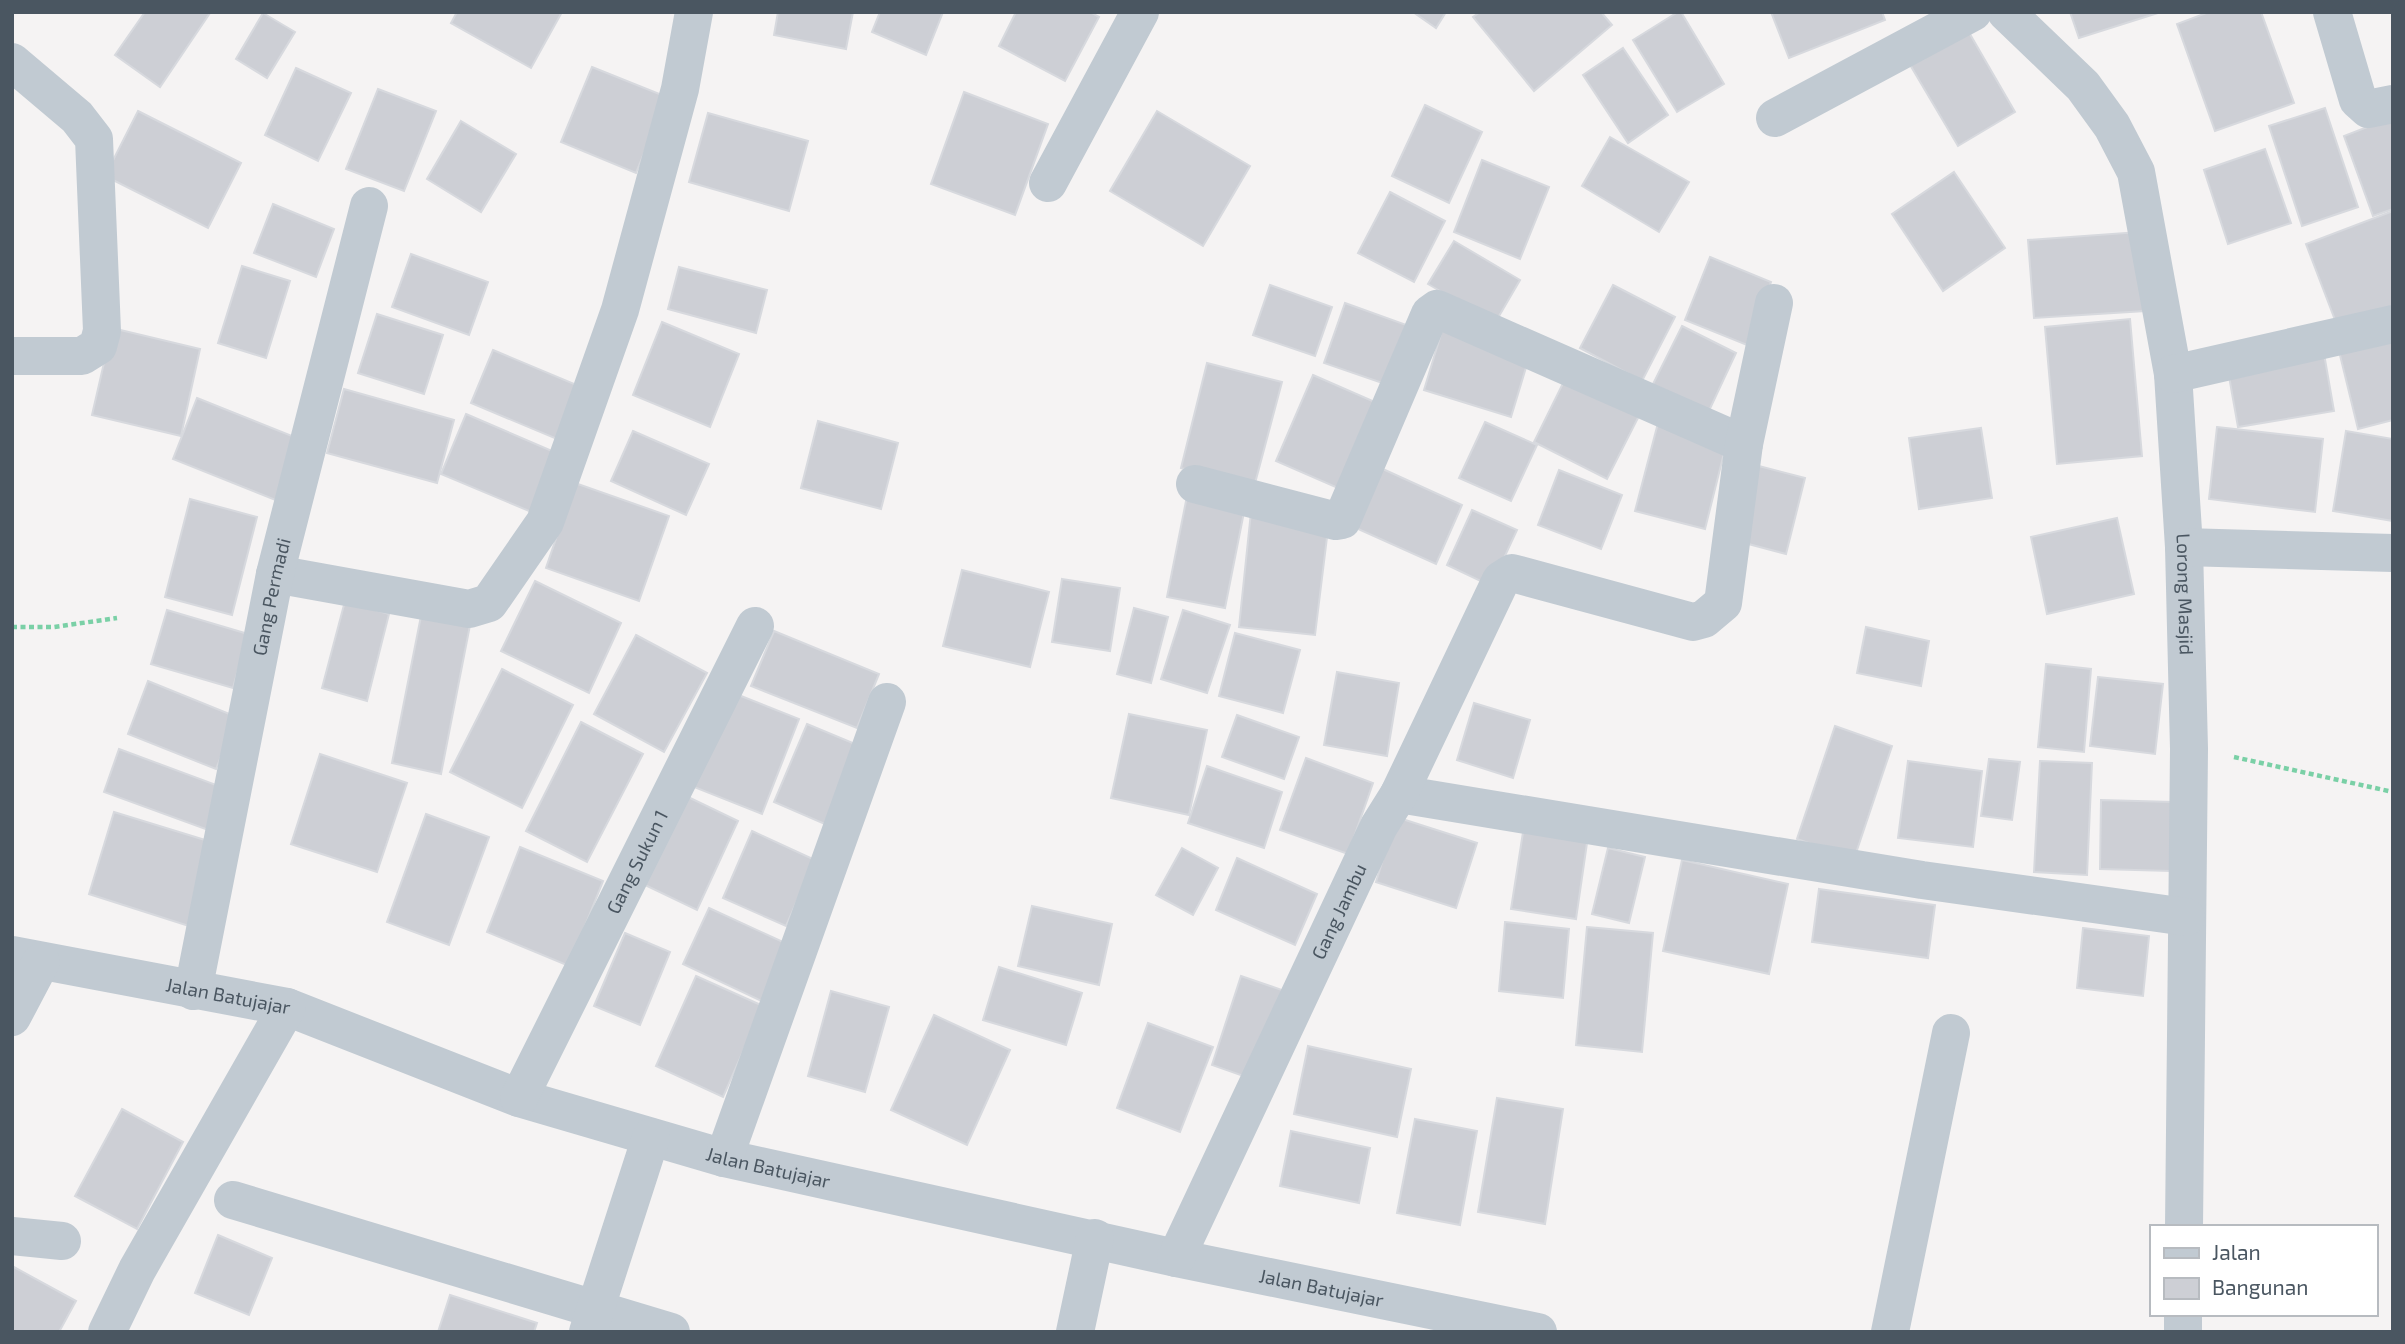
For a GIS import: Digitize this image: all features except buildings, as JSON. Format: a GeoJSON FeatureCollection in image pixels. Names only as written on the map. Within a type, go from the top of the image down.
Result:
{"type":"FeatureCollection","features":[{"type":"Feature","properties":{"kind":"street"},"geometry":{"type":"LineString","coordinates":[[275,574],[469,609],[489,603],[545,522],[620,310],[680,89],[694,12]]}},
{"type":"Feature","properties":{"kind":"street"},"geometry":{"type":"LineString","coordinates":[[1048,183],[1140,12]]}},
{"type":"Feature","properties":{"kind":"street"},"geometry":{"type":"LineString","coordinates":[[1775,118],[1973,12]]}},
{"type":"Feature","properties":{"kind":"street","name":"Lorong Masjid"},"geometry":{"type":"LineString","coordinates":[[2006,12],[2083,86],[2112,126],[2136,172],[2173,374],[2184,547],[2189,749],[2184,1225]]}},
{"type":"Feature","properties":{"kind":"street"},"geometry":{"type":"LineString","coordinates":[[2332,12],[2358,100],[2368,109],[2393,104]]}},
{"type":"Feature","properties":{"kind":"street"},"geometry":{"type":"LineString","coordinates":[[12,62],[77,117],[94,139],[102,331],[98,346],[82,356],[12,356]]}},
{"type":"Feature","properties":{"kind":"street","name":"Gang Permadi"},"geometry":{"type":"LineString","coordinates":[[193,991],[275,574],[369,206]]}},
{"type":"Feature","properties":{"kind":"street"},"geometry":{"type":"LineString","coordinates":[[1195,484],[1342,520],[1430,314],[1437,309],[1744,444],[1774,303]]}},
{"type":"Feature","properties":{"kind":"street"},"geometry":{"type":"LineString","coordinates":[[2173,374],[2393,324]]}},
{"type":"Feature","properties":{"kind":"street","name":"Gang Jambu"},"geometry":{"type":"LineString","coordinates":[[1176,1258],[1379,827],[1399,794],[1501,580],[1512,573],[1692,622],[1704,619],[1723,603],[1744,444]]}},
{"type":"Feature","properties":{"kind":"street"},"geometry":{"type":"LineString","coordinates":[[2184,547],[2393,553]]}},
{"type":"Feature","properties":{"kind":"street","name":"Gang Sukun 1"},"geometry":{"type":"LineString","coordinates":[[519,1098],[755,626]]}},
{"type":"Feature","properties":{"kind":"street"},"geometry":{"type":"LineString","coordinates":[[724,1158],[887,702]]}},
{"type":"Feature","properties":{"kind":"street"},"geometry":{"type":"LineString","coordinates":[[1399,794],[1922,880],[2186,917]]}},
{"type":"Feature","properties":{"kind":"street"},"geometry":{"type":"LineString","coordinates":[[12,1017],[27,959]]}},
{"type":"Feature","properties":{"kind":"street","name":"Jalan Batujajar"},"geometry":{"type":"LineString","coordinates":[[27,959],[287,1007],[519,1098],[724,1158],[1176,1258],[1538,1332]]}},
{"type":"Feature","properties":{"kind":"street"},"geometry":{"type":"LineString","coordinates":[[107,1332],[143,1259],[287,1007]]}},
{"type":"Feature","properties":{"kind":"street"},"geometry":{"type":"LineString","coordinates":[[1890,1332],[1951,1033]]}},
{"type":"Feature","properties":{"kind":"street"},"geometry":{"type":"LineString","coordinates":[[591,1321],[651,1137]]}},
{"type":"Feature","properties":{"kind":"street"},"geometry":{"type":"LineString","coordinates":[[233,1200],[591,1321],[671,1332]]}},
{"type":"Feature","properties":{"kind":"street"},"geometry":{"type":"LineString","coordinates":[[12,1236],[62,1241]]}},
{"type":"Feature","properties":{"kind":"street"},"geometry":{"type":"LineString","coordinates":[[1075,1332],[1094,1238]]}},
{"type":"Feature","properties":{"kind":"path"},"geometry":{"type":"LineString","coordinates":[[12,627],[54,627],[117,618]]}},
{"type":"Feature","properties":{"kind":"path"},"geometry":{"type":"LineString","coordinates":[[2189,749],[2268,763],[2393,792]]}}]}
